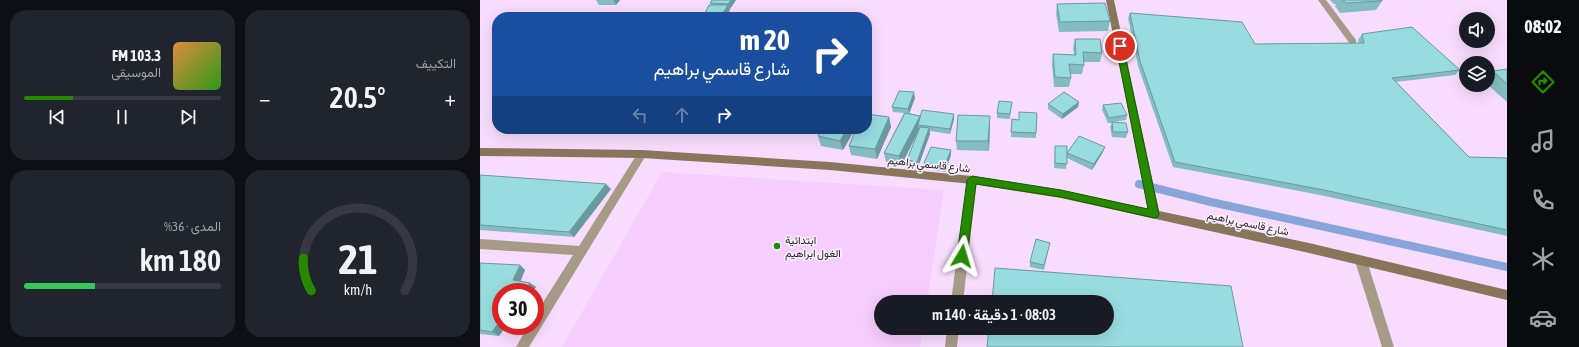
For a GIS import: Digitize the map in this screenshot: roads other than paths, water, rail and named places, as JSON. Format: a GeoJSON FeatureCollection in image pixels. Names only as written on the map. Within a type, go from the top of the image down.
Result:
{"type":"FeatureCollection","features":[{"type":"Feature","properties":{"kind":"street"},"geometry":{"type":"LineString","coordinates":[[1110,0],[1154,214]]}},
{"type":"Feature","properties":{"kind":"street"},"geometry":{"type":"LineString","coordinates":[[1322,0],[1353,42]]}},
{"type":"Feature","properties":{"kind":"street","name":"شارع قاسمي براهيم"},"geometry":{"type":"LineString","coordinates":[[480,152],[642,154],[830,166],[972,180],[1061,194],[1507,295]]}},
{"type":"Feature","properties":{"kind":"street"},"geometry":{"type":"LineString","coordinates":[[544,311],[642,154]]}},
{"type":"Feature","properties":{"kind":"street"},"geometry":{"type":"LineString","coordinates":[[958,295],[972,180]]}},
{"type":"Feature","properties":{"kind":"street"},"geometry":{"type":"LineString","coordinates":[[480,244],[581,251]]}},
{"type":"Feature","properties":{"kind":"street"},"geometry":{"type":"LineString","coordinates":[[1361,261],[1388,347]]}},
{"type":"Feature","properties":{"kind":"street"},"geometry":{"type":"LineString","coordinates":[[522,347],[529,335]]}},
{"type":"Feature","properties":{"kind":"street"},"geometry":{"type":"LineString","coordinates":[[951,347],[952,335]]}},
{"type":"Feature","properties":{"kind":"waterway"},"geometry":{"type":"LineString","coordinates":[[1139,184],[1211,202],[1507,267]]}},
{"type":"Feature","properties":{"kind":"place","name":"ابتدائية الغول ابراهيم"},"geometry":{"type":"Point","coordinates":[777,246]}}]}
